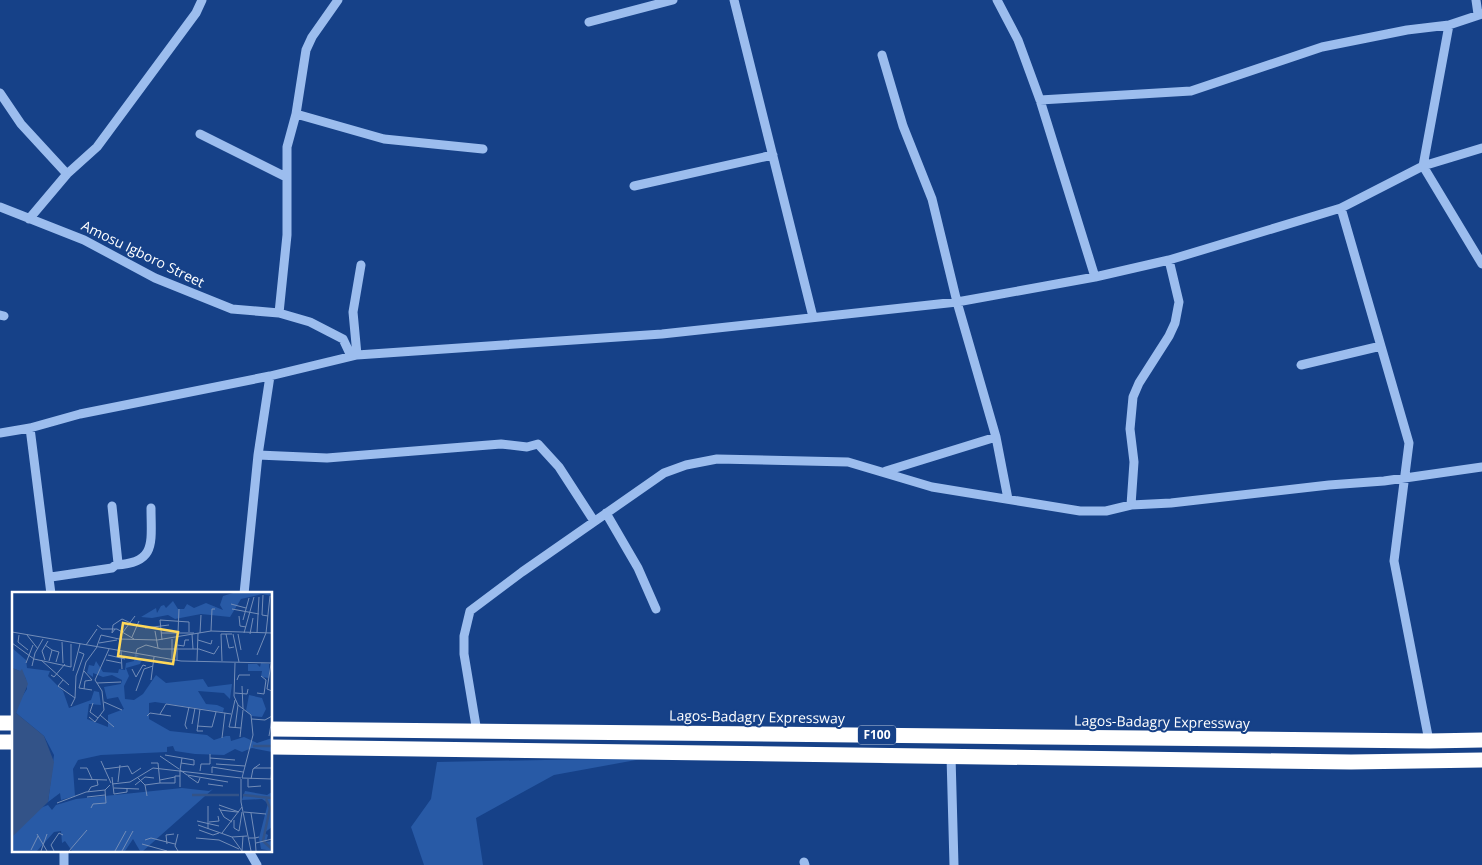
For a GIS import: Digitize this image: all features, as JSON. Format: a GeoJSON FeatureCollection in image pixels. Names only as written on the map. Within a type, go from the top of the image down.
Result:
{"type":"FeatureCollection","features":[{"type":"Feature","properties":{"kind":"highway","name":"Lagos-Badagry Expressway"},"geometry":{"type":"LineString","coordinates":[[272,729],[1482,740]]}},
{"type":"Feature","properties":{"kind":"highway","name":"F100"},"geometry":{"type":"LineString","coordinates":[[272,747],[1351,762],[1482,760]]}},
{"type":"Feature","properties":{"kind":"street"},"geometry":{"type":"LineString","coordinates":[[29,219],[68,174],[97,148],[196,13],[202,0]]}},
{"type":"Feature","properties":{"kind":"street"},"geometry":{"type":"LineString","coordinates":[[279,313],[287,235],[287,147],[296,114],[306,50],[312,37],[338,0]]}},
{"type":"Feature","properties":{"kind":"street"},"geometry":{"type":"LineString","coordinates":[[589,22],[673,0]]}},
{"type":"Feature","properties":{"kind":"street"},"geometry":{"type":"LineString","coordinates":[[734,0],[813,317]]}},
{"type":"Feature","properties":{"kind":"street"},"geometry":{"type":"LineString","coordinates":[[997,0],[1018,40],[1040,100],[1095,277]]}},
{"type":"Feature","properties":{"kind":"street"},"geometry":{"type":"LineString","coordinates":[[1040,100],[1191,91],[1322,47],[1449,24],[1480,14],[1476,0]]}},
{"type":"Feature","properties":{"kind":"street"},"geometry":{"type":"LineString","coordinates":[[1449,24],[1423,166],[1482,264]]}},
{"type":"Feature","properties":{"kind":"street"},"geometry":{"type":"LineString","coordinates":[[882,55],[903,126],[932,198],[957,302],[996,437],[1008,499]]}},
{"type":"Feature","properties":{"kind":"street"},"geometry":{"type":"LineString","coordinates":[[0,93],[20,124],[68,174]]}},
{"type":"Feature","properties":{"kind":"street"},"geometry":{"type":"LineString","coordinates":[[296,114],[384,139],[483,149]]}},
{"type":"Feature","properties":{"kind":"street"},"geometry":{"type":"LineString","coordinates":[[200,134],[286,177]]}},
{"type":"Feature","properties":{"kind":"street"},"geometry":{"type":"LineString","coordinates":[[0,433],[30,428],[80,414],[270,376],[354,355],[662,334],[957,302],[1095,277],[1169,260],[1340,208],[1423,166],[1482,148]]}},
{"type":"Feature","properties":{"kind":"street"},"geometry":{"type":"LineString","coordinates":[[634,186],[773,155]]}},
{"type":"Feature","properties":{"kind":"street","name":"Amosu Igboro Street"},"geometry":{"type":"LineString","coordinates":[[0,207],[84,240],[155,278],[232,309],[279,313],[310,322],[343,339],[354,355]]}},
{"type":"Feature","properties":{"kind":"street"},"geometry":{"type":"LineString","coordinates":[[1340,208],[1409,443],[1394,561],[1429,741]]}},
{"type":"Feature","properties":{"kind":"street"},"geometry":{"type":"LineString","coordinates":[[1130,505],[1134,462],[1130,429],[1133,397],[1139,383],[1169,336],[1175,323],[1179,302],[1169,260]]}},
{"type":"Feature","properties":{"kind":"street"},"geometry":{"type":"LineString","coordinates":[[354,355],[353,312],[360,265]]}},
{"type":"Feature","properties":{"kind":"street"},"geometry":{"type":"LineString","coordinates":[[1301,365],[1381,346]]}},
{"type":"Feature","properties":{"kind":"street"},"geometry":{"type":"LineString","coordinates":[[244,592],[258,454],[270,376]]}},
{"type":"Feature","properties":{"kind":"street"},"geometry":{"type":"LineString","coordinates":[[30,428],[52,592]]}},
{"type":"Feature","properties":{"kind":"street"},"geometry":{"type":"LineString","coordinates":[[886,472],[996,437]]}},
{"type":"Feature","properties":{"kind":"street"},"geometry":{"type":"LineString","coordinates":[[258,454],[327,458],[501,444],[527,447],[538,444],[559,467],[594,521]]}},
{"type":"Feature","properties":{"kind":"street"},"geometry":{"type":"LineString","coordinates":[[477,732],[464,654],[464,636],[470,611],[664,473],[686,465],[717,459],[848,462],[932,487],[1080,511],[1106,511],[1130,505],[1171,503],[1329,484],[1384,481],[1404,476],[1482,467]]}},
{"type":"Feature","properties":{"kind":"street"},"geometry":{"type":"LineString","coordinates":[[112,506],[118,563],[116,565]]}},
{"type":"Feature","properties":{"kind":"street"},"geometry":{"type":"LineString","coordinates":[[51,576],[112,568],[116,565],[134,564],[144,559],[148,553],[151,508]]}},
{"type":"Feature","properties":{"kind":"street"},"geometry":{"type":"LineString","coordinates":[[606,513],[638,568],[656,609]]}},
{"type":"Feature","properties":{"kind":"street"},"geometry":{"type":"LineString","coordinates":[[951,756],[954,865]]}},
{"type":"Feature","properties":{"kind":"street"},"geometry":{"type":"LineString","coordinates":[[64,852],[64,865]]}},
{"type":"Feature","properties":{"kind":"street"},"geometry":{"type":"LineString","coordinates":[[250,852],[257,865]]}},
{"type":"Feature","properties":{"kind":"shaded area"},"geometry":{"type":"Polygon","coordinates":[[[647,758],[554,775],[476,818],[483,865],[424,865],[411,827],[431,799],[437,762],[647,758]]]}}]}
